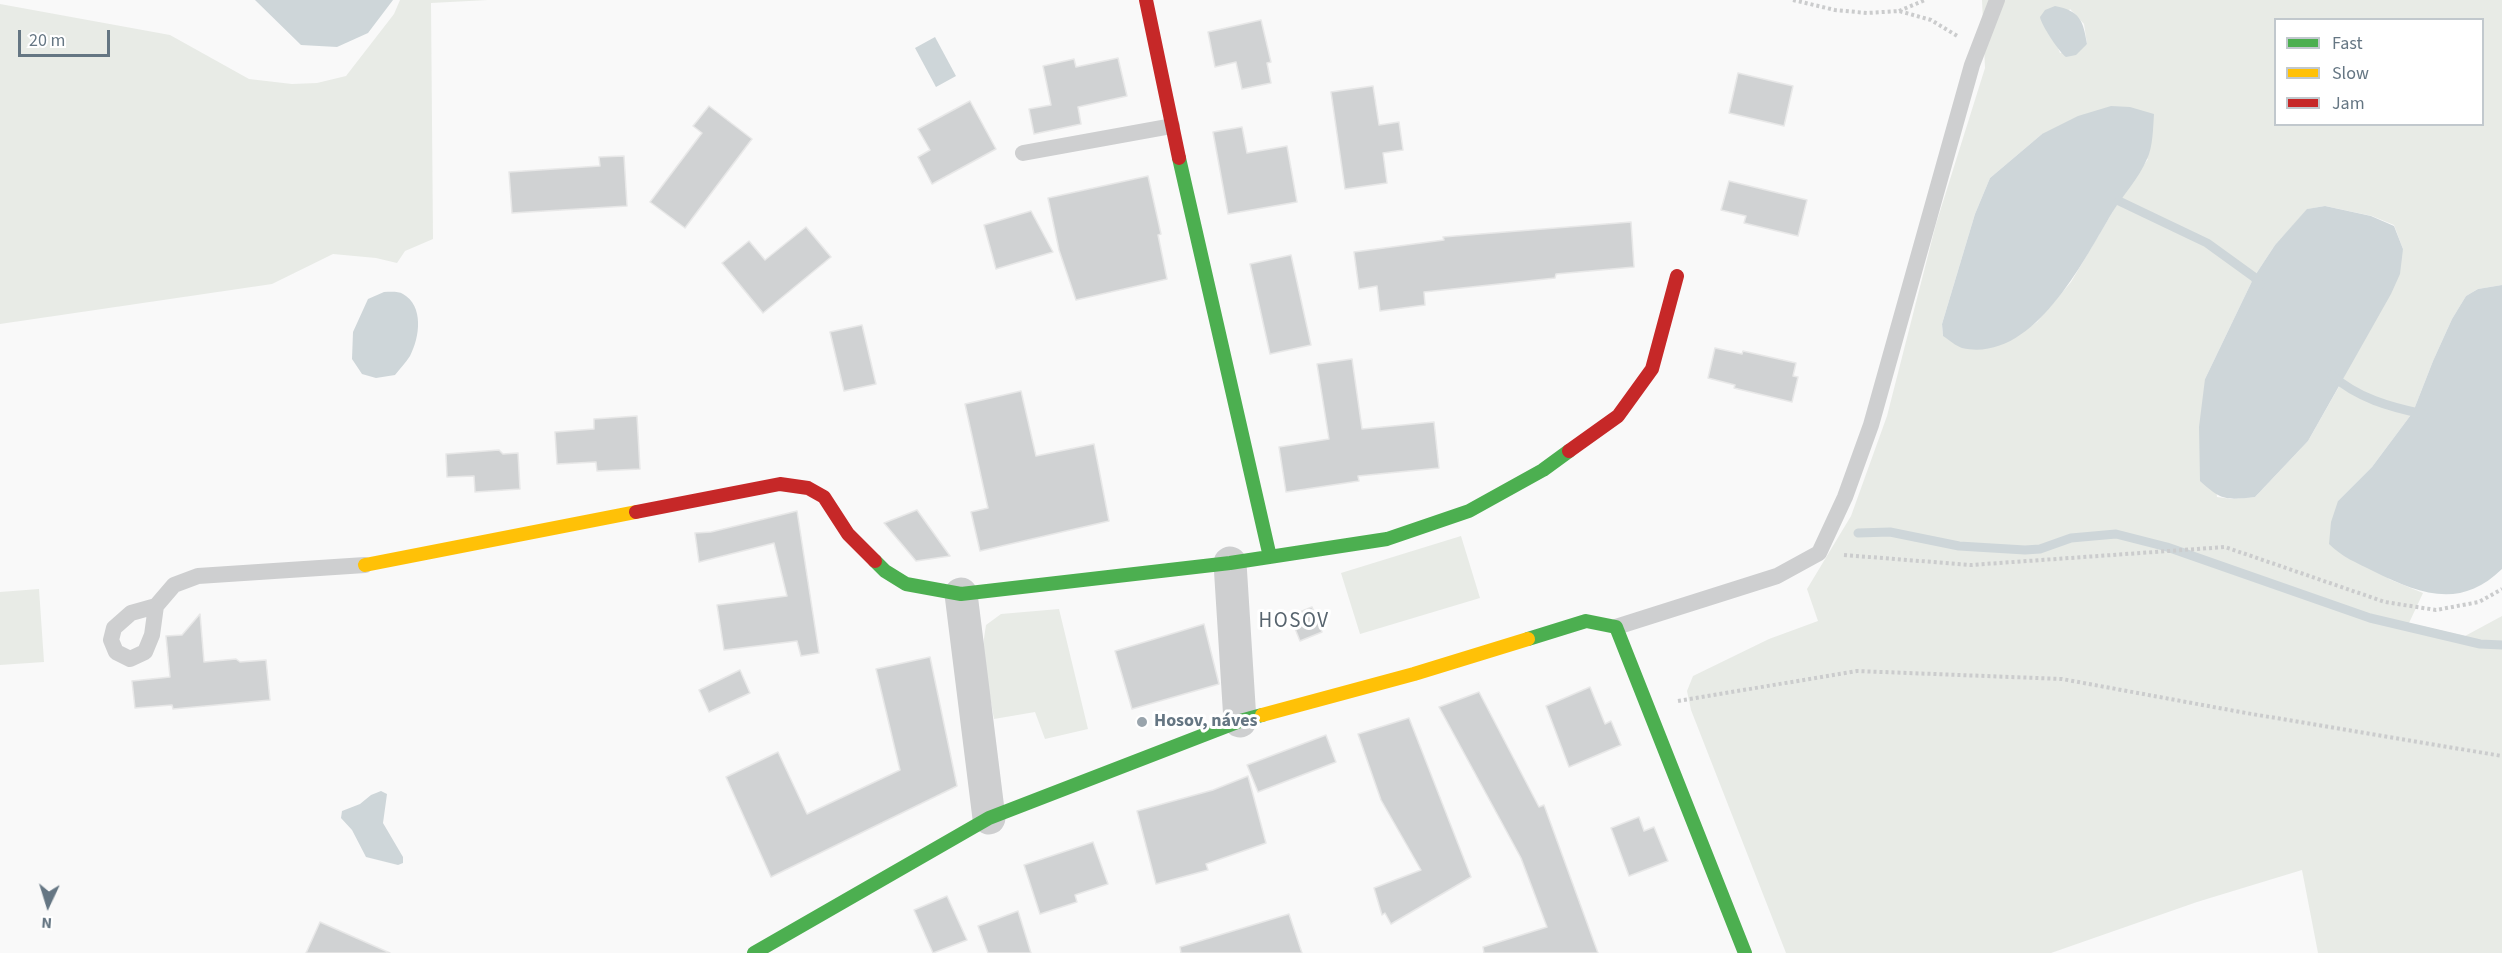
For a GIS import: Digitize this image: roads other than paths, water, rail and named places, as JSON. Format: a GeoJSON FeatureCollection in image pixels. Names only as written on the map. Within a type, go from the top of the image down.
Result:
{"type":"FeatureCollection","features":[{"type":"Feature","properties":{"kind":"street"},"geometry":{"type":"LineString","coordinates":[[1146,0],[1172,126],[1270,557]]}},
{"type":"Feature","properties":{"kind":"street"},"geometry":{"type":"LineString","coordinates":[[365,565],[780,484],[808,488],[824,496],[848,534],[885,571],[906,585],[962,594],[1230,563],[1387,539],[1469,511],[1543,470],[1618,416],[1652,369],[1677,276]]}},
{"type":"Feature","properties":{"kind":"street"},"geometry":{"type":"LineString","coordinates":[[1230,563],[1240,721]]}},
{"type":"Feature","properties":{"kind":"street"},"geometry":{"type":"LineString","coordinates":[[962,594],[988,818]]}},
{"type":"Feature","properties":{"kind":"street"},"geometry":{"type":"LineString","coordinates":[[754,953],[786,945],[988,818],[1240,721],[1414,674],[1586,621],[1616,627],[1745,953]]}},
{"type":"Feature","properties":{"kind":"lane"},"geometry":{"type":"LineString","coordinates":[[1616,627],[1777,576],[1819,553],[1845,497],[1871,425],[1972,65],[1997,0]]}},
{"type":"Feature","properties":{"kind":"lane"},"geometry":{"type":"LineString","coordinates":[[1023,153],[1172,126]]}},
{"type":"Feature","properties":{"kind":"lane"},"geometry":{"type":"LineString","coordinates":[[156,606],[174,585],[198,576],[365,565]]}},
{"type":"Feature","properties":{"kind":"waterway"},"geometry":{"type":"LineString","coordinates":[[2119,201],[2207,243],[2254,277],[2260,285]]}},
{"type":"Feature","properties":{"kind":"waterway"},"geometry":{"type":"LineString","coordinates":[[2332,375],[2363,396],[2423,414]]}},
{"type":"Feature","properties":{"kind":"waterway"},"geometry":{"type":"LineString","coordinates":[[1858,533],[1890,532],[1959,546],[2025,550],[2040,549],[2071,538],[2116,534],[2167,547],[2370,618],[2480,644],[2502,645]]}},
{"type":"Feature","properties":{"kind":"place","name":"Hosov, náves"},"geometry":{"type":"Point","coordinates":[1142,722]}},
{"type":"Feature","properties":{"kind":"district","name":"HOSOV"},"geometry":{"type":"Point","coordinates":[1294,622]}}]}
